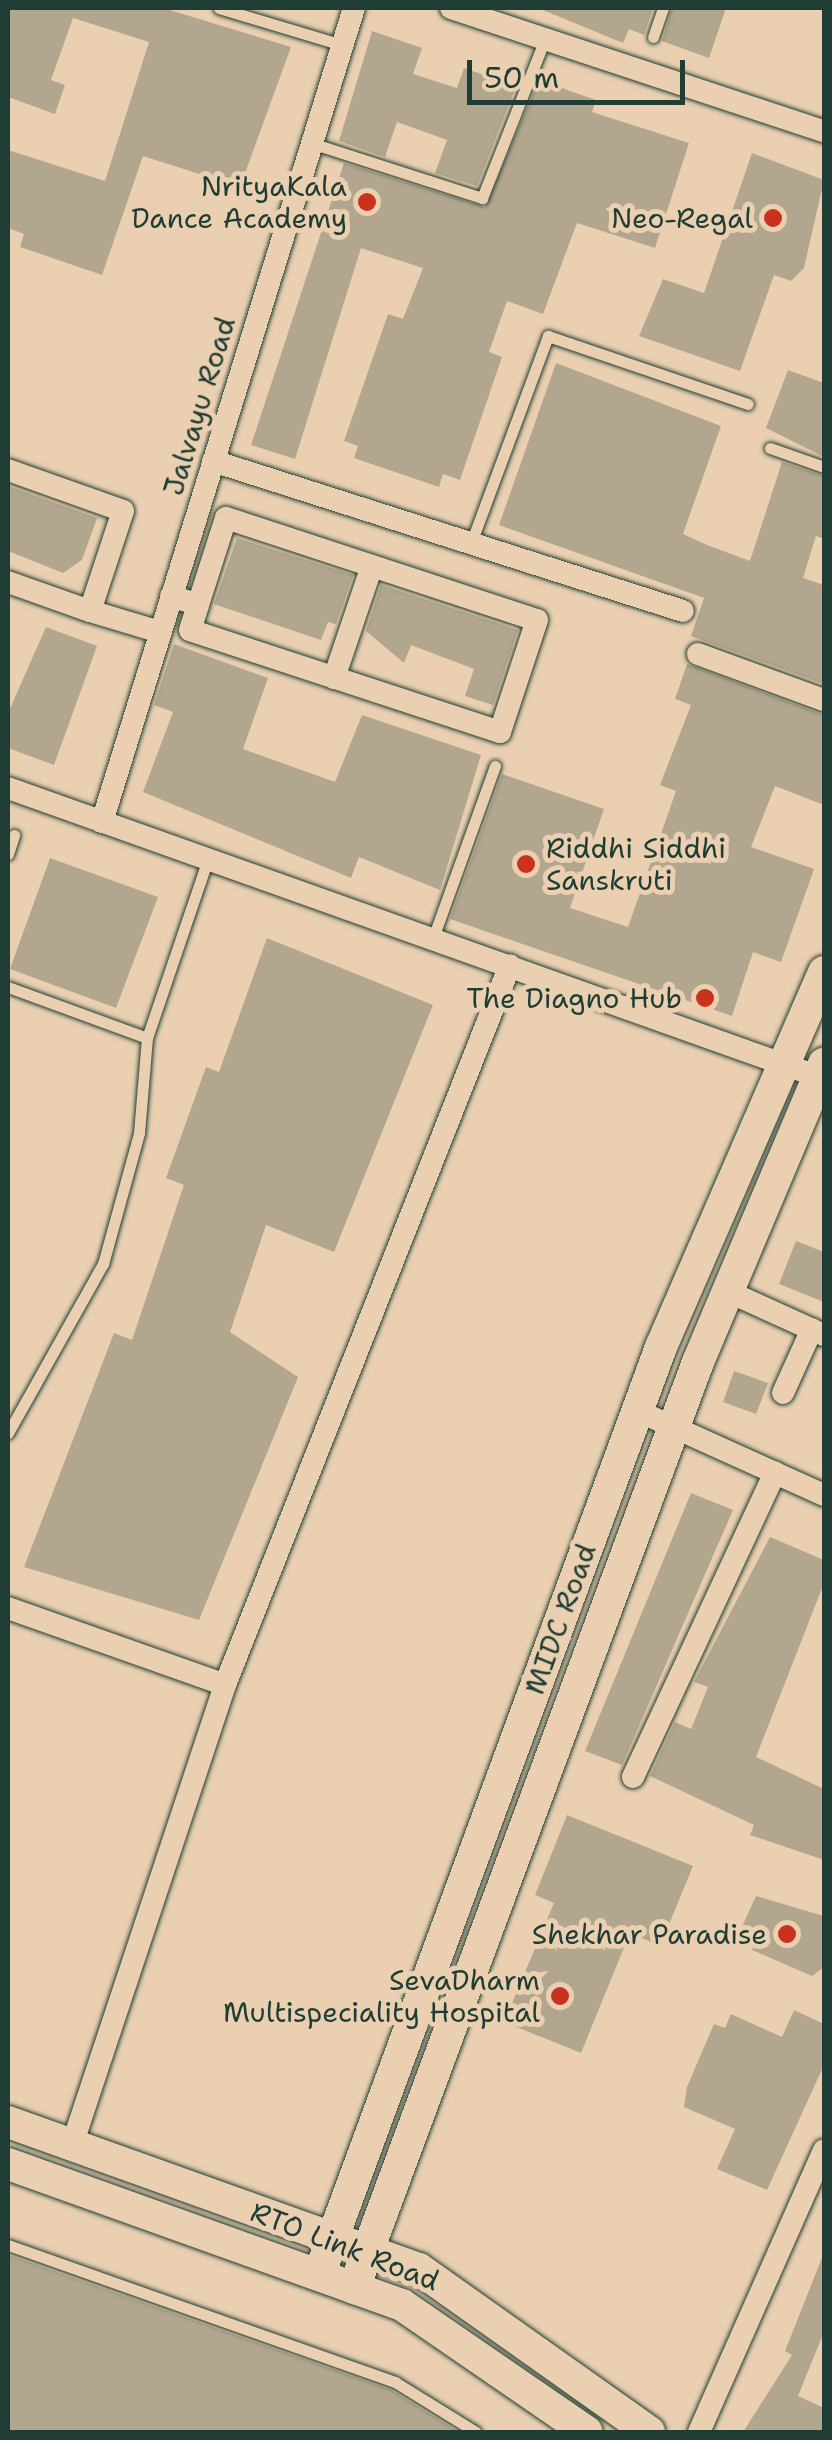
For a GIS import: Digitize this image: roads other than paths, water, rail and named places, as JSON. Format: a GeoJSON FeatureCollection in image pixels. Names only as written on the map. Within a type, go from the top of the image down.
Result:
{"type":"FeatureCollection","features":[{"type":"Feature","properties":{"kind":"main road","name":"MIDC Road"},"geometry":{"type":"LineString","coordinates":[[318,2275],[638,1410],[783,1060],[824,972]]}},
{"type":"Feature","properties":{"kind":"main road","name":"MIDC Road"},"geometry":{"type":"LineString","coordinates":[[354,2288],[674,1426],[822,1070]]}},
{"type":"Feature","properties":{"kind":"main road","name":"RTO Link Road"},"geometry":{"type":"LineString","coordinates":[[8,2122],[368,2251],[453,2288],[648,2432]]}},
{"type":"Feature","properties":{"kind":"main road","name":"RTO Link Road"},"geometry":{"type":"LineString","coordinates":[[8,2164],[354,2288],[433,2322],[587,2432]]}},
{"type":"Feature","properties":{"kind":"street","name":"Jalvayu Road"},"geometry":{"type":"LineString","coordinates":[[102,822],[354,8]]}},
{"type":"Feature","properties":{"kind":"street"},"geometry":{"type":"LineString","coordinates":[[450,8],[824,131]]}},
{"type":"Feature","properties":{"kind":"street"},"geometry":{"type":"LineString","coordinates":[[213,460],[683,610]]}},
{"type":"Feature","properties":{"kind":"street"},"geometry":{"type":"LineString","coordinates":[[8,470],[123,511],[90,611]]}},
{"type":"Feature","properties":{"kind":"street"},"geometry":{"type":"LineString","coordinates":[[226,518],[537,620],[500,732],[190,630],[198,605],[226,518]]}},
{"type":"Feature","properties":{"kind":"street"},"geometry":{"type":"LineString","coordinates":[[334,678],[372,566]]}},
{"type":"Feature","properties":{"kind":"street"},"geometry":{"type":"LineString","coordinates":[[8,582],[160,632]]}},
{"type":"Feature","properties":{"kind":"street"},"geometry":{"type":"LineString","coordinates":[[171,596],[198,605]]}},
{"type":"Feature","properties":{"kind":"street"},"geometry":{"type":"LineString","coordinates":[[698,654],[824,700]]}},
{"type":"Feature","properties":{"kind":"street"},"geometry":{"type":"LineString","coordinates":[[8,788],[783,1060],[822,1070]]}},
{"type":"Feature","properties":{"kind":"street"},"geometry":{"type":"LineString","coordinates":[[72,2144],[225,1685],[510,965]]}},
{"type":"Feature","properties":{"kind":"street"},"geometry":{"type":"LineString","coordinates":[[728,1291],[818,1332],[783,1393]]}},
{"type":"Feature","properties":{"kind":"street"},"geometry":{"type":"LineString","coordinates":[[638,1410],[824,1495]]}},
{"type":"Feature","properties":{"kind":"street"},"geometry":{"type":"LineString","coordinates":[[633,1777],[775,1472]]}},
{"type":"Feature","properties":{"kind":"street"},"geometry":{"type":"LineString","coordinates":[[8,1608],[225,1685]]}},
{"type":"Feature","properties":{"kind":"street"},"geometry":{"type":"LineString","coordinates":[[698,2432],[824,2150]]}},
{"type":"Feature","properties":{"kind":"lane"},"geometry":{"type":"LineString","coordinates":[[219,8],[342,45]]}},
{"type":"Feature","properties":{"kind":"lane"},"geometry":{"type":"LineString","coordinates":[[653,36],[663,8]]}},
{"type":"Feature","properties":{"kind":"lane"},"geometry":{"type":"LineString","coordinates":[[312,143],[482,198],[545,38]]}},
{"type":"Feature","properties":{"kind":"lane"},"geometry":{"type":"LineString","coordinates":[[471,543],[548,336],[748,404]]}},
{"type":"Feature","properties":{"kind":"lane"},"geometry":{"type":"LineString","coordinates":[[770,448],[824,466]]}},
{"type":"Feature","properties":{"kind":"lane"},"geometry":{"type":"LineString","coordinates":[[434,938],[495,766]]}},
{"type":"Feature","properties":{"kind":"lane"},"geometry":{"type":"LineString","coordinates":[[8,854],[14,834]]}},
{"type":"Feature","properties":{"kind":"lane"},"geometry":{"type":"LineString","coordinates":[[8,1430],[103,1264],[136,1149],[147,1038],[208,859]]}},
{"type":"Feature","properties":{"kind":"lane"},"geometry":{"type":"LineString","coordinates":[[8,987],[147,1038]]}},
{"type":"Feature","properties":{"kind":"lane"},"geometry":{"type":"LineString","coordinates":[[8,2246],[395,2382],[476,2432]]}},
{"type":"Feature","properties":{"kind":"place","name":"NrityaKala Dance Academy"},"geometry":{"type":"Point","coordinates":[367,202]}},
{"type":"Feature","properties":{"kind":"place","name":"Neo-Regal"},"geometry":{"type":"Point","coordinates":[773,218]}},
{"type":"Feature","properties":{"kind":"place","name":"Riddhi Siddhi Sanskruti"},"geometry":{"type":"Point","coordinates":[526,864]}},
{"type":"Feature","properties":{"kind":"place","name":"The Diagno Hub"},"geometry":{"type":"Point","coordinates":[705,998]}},
{"type":"Feature","properties":{"kind":"place","name":"Shekhar Paradise"},"geometry":{"type":"Point","coordinates":[787,1934]}},
{"type":"Feature","properties":{"kind":"place","name":"SevaDharm Multispeciality Hospital"},"geometry":{"type":"Point","coordinates":[560,1996]}}]}
